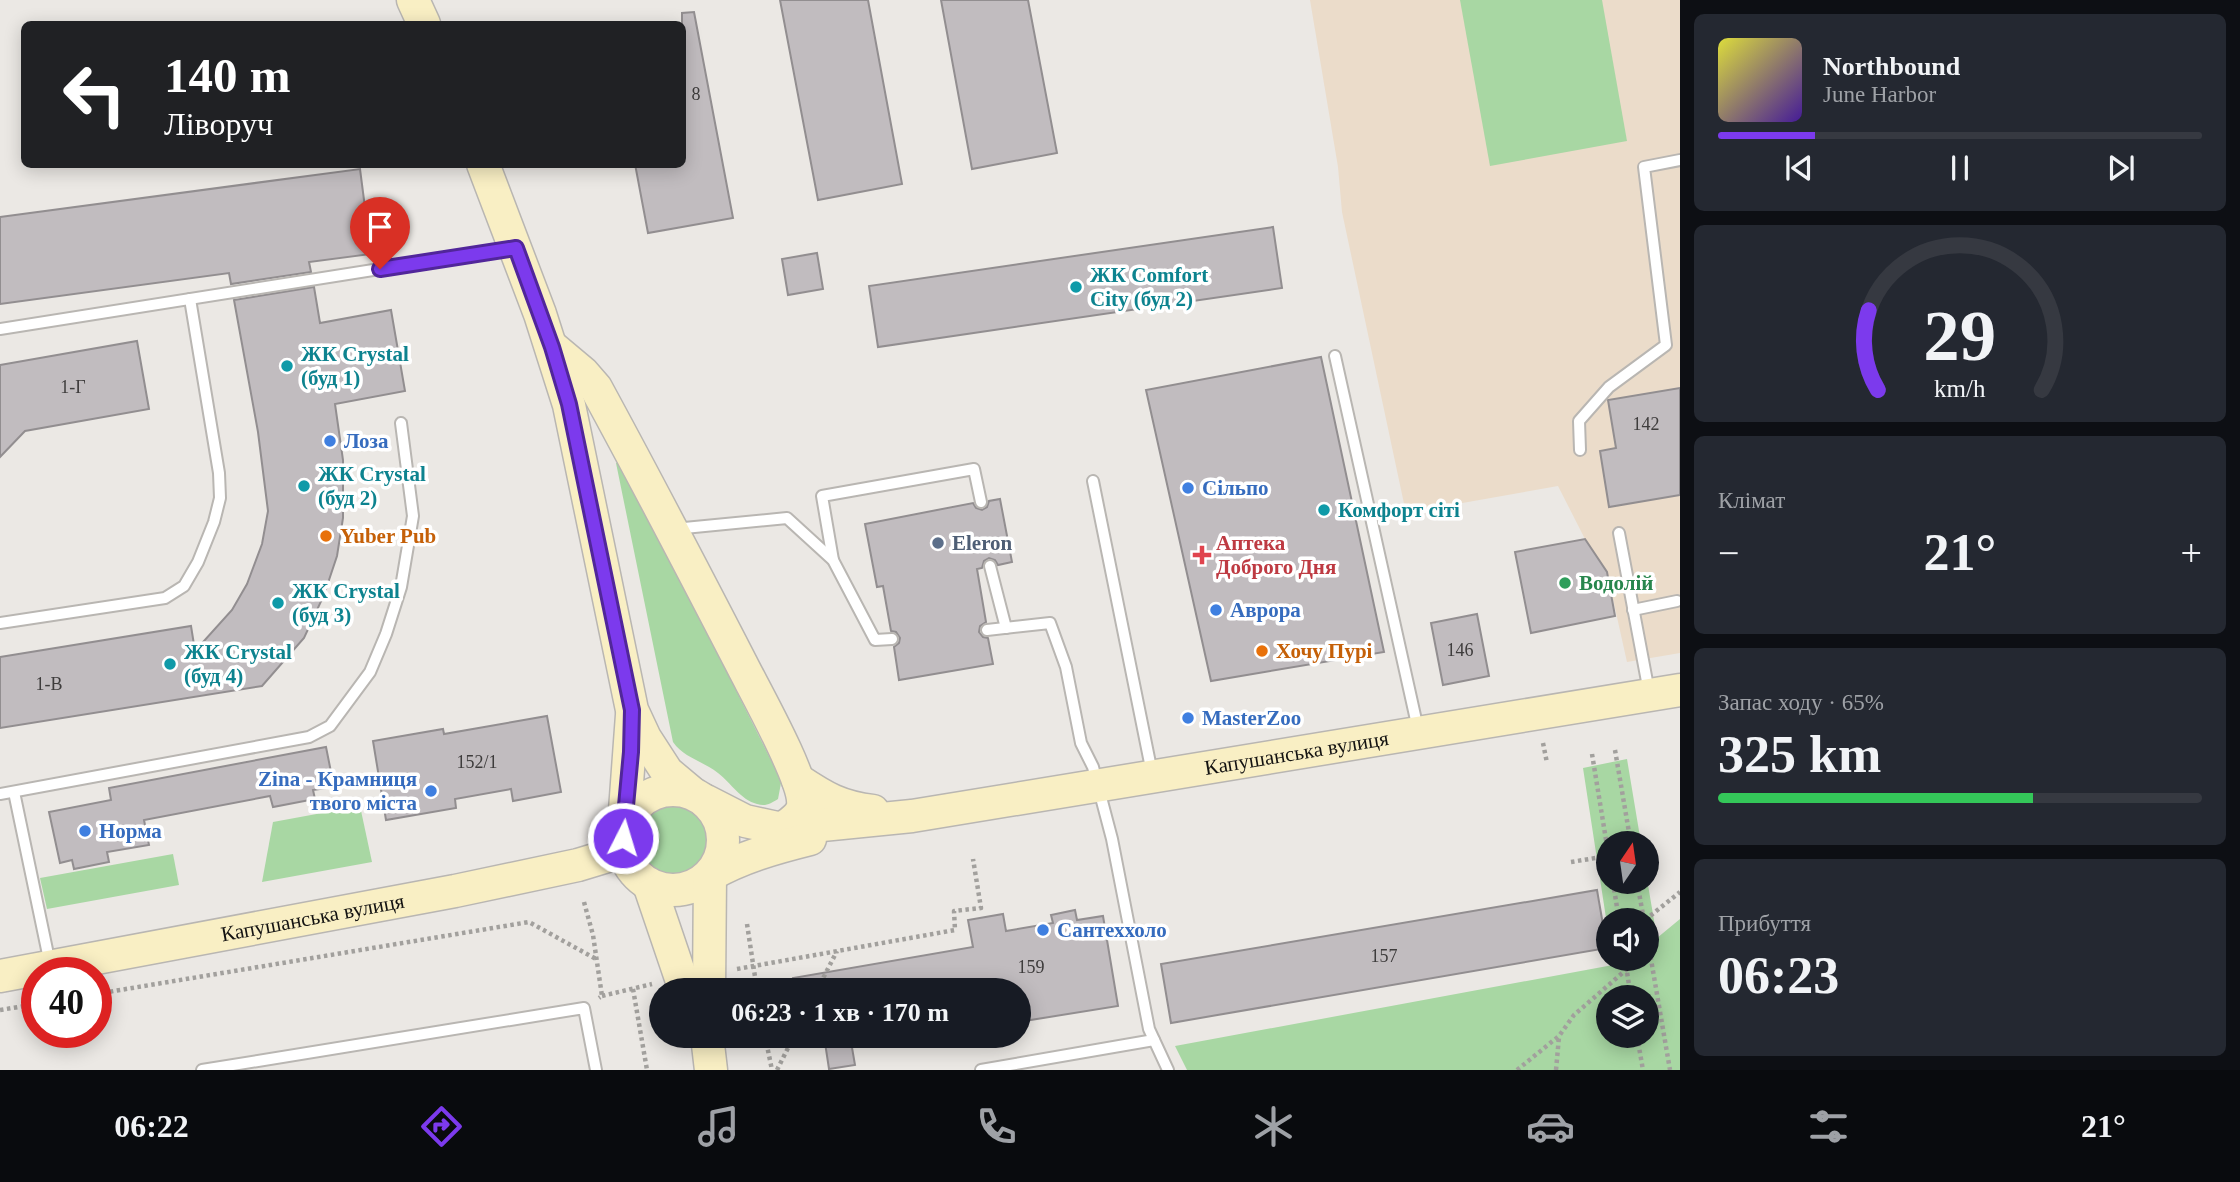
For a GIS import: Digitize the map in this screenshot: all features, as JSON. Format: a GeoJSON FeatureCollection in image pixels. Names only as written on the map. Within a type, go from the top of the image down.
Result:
{"type":"FeatureCollection","features":[{"type":"Feature","properties":{"kind":"street"},"geometry":{"type":"LineString","coordinates":[[413,0],[423,21]]}},
{"type":"Feature","properties":{"kind":"street"},"geometry":{"type":"LineString","coordinates":[[485,168],[552,347],[569,404],[632,710],[645,738],[667,772],[716,814],[722,828],[721,855],[710,875],[709,978]]}},
{"type":"Feature","properties":{"kind":"street"},"geometry":{"type":"LineString","coordinates":[[552,347],[583,373],[596,388],[768,715],[798,780],[803,806],[796,819],[782,828]]}},
{"type":"Feature","properties":{"kind":"street","name":"Капушанська вулиця"},"geometry":{"type":"LineString","coordinates":[[710,875],[761,851],[912,816],[1680,690]]}},
{"type":"Feature","properties":{"kind":"street"},"geometry":{"type":"LineString","coordinates":[[632,710],[624,838],[629,864],[649,884],[664,889],[680,890],[710,875]]}},
{"type":"Feature","properties":{"kind":"street"},"geometry":{"type":"LineString","coordinates":[[798,780],[830,801],[849,808],[912,816]]}},
{"type":"Feature","properties":{"kind":"street"},"geometry":{"type":"LineString","coordinates":[[624,838],[632,811],[643,799],[659,792],[676,790],[699,797]]}},
{"type":"Feature","properties":{"kind":"street","name":"Капушанська вулиця"},"geometry":{"type":"LineString","coordinates":[[699,797],[745,821],[782,828],[912,816]]}},
{"type":"Feature","properties":{"kind":"street","name":"Капушанська вулиця"},"geometry":{"type":"LineString","coordinates":[[100,957],[578,866],[624,838]]}},
{"type":"Feature","properties":{"kind":"street"},"geometry":{"type":"LineString","coordinates":[[649,884],[671,978]]}},
{"type":"Feature","properties":{"kind":"street","name":"Капушанська вулиця"},"geometry":{"type":"LineString","coordinates":[[0,976],[21,972]]}},
{"type":"Feature","properties":{"kind":"lane"},"geometry":{"type":"LineString","coordinates":[[1580,450],[1580,421],[1609,387],[1666,345],[1644,167],[1680,160]]}},
{"type":"Feature","properties":{"kind":"lane"},"geometry":{"type":"LineString","coordinates":[[0,328],[516,248]]}},
{"type":"Feature","properties":{"kind":"lane"},"geometry":{"type":"LineString","coordinates":[[0,623],[165,598],[184,586],[198,562],[214,522],[220,498],[219,473],[190,299]]}},
{"type":"Feature","properties":{"kind":"lane"},"geometry":{"type":"LineString","coordinates":[[1335,356],[1418,733]]}},
{"type":"Feature","properties":{"kind":"lane"},"geometry":{"type":"LineString","coordinates":[[0,794],[309,737],[330,726],[370,672],[401,587],[413,516],[401,423]]}},
{"type":"Feature","properties":{"kind":"lane"},"geometry":{"type":"LineString","coordinates":[[892,639],[875,640],[833,560],[822,496],[974,469],[981,502]]}},
{"type":"Feature","properties":{"kind":"lane"},"geometry":{"type":"LineString","coordinates":[[1093,481],[1153,777]]}},
{"type":"Feature","properties":{"kind":"lane"},"geometry":{"type":"LineString","coordinates":[[672,529],[787,518],[833,560]]}},
{"type":"Feature","properties":{"kind":"lane"},"geometry":{"type":"LineString","coordinates":[[1619,533],[1649,695]]}},
{"type":"Feature","properties":{"kind":"lane"},"geometry":{"type":"LineString","coordinates":[[990,566],[1006,628]]}},
{"type":"Feature","properties":{"kind":"lane"},"geometry":{"type":"LineString","coordinates":[[1633,610],[1678,601]]}},
{"type":"Feature","properties":{"kind":"lane"},"geometry":{"type":"LineString","coordinates":[[987,630],[1050,623],[1066,667],[1081,743],[1093,767],[1112,839],[1149,1029],[1168,1070]]}},
{"type":"Feature","properties":{"kind":"lane"},"geometry":{"type":"LineString","coordinates":[[14,792],[49,957]]}},
{"type":"Feature","properties":{"kind":"lane"},"geometry":{"type":"LineString","coordinates":[[202,1070],[584,1008],[596,1070]]}},
{"type":"Feature","properties":{"kind":"lane"},"geometry":{"type":"LineString","coordinates":[[981,1070],[1154,1040]]}},
{"type":"Feature","properties":{"kind":"path"},"geometry":{"type":"LineString","coordinates":[[1615,750],[1629,831]]}},
{"type":"Feature","properties":{"kind":"path"},"geometry":{"type":"LineString","coordinates":[[1592,754],[1604,831]]}},
{"type":"Feature","properties":{"kind":"path"},"geometry":{"type":"LineString","coordinates":[[1571,862],[1596,857]]}},
{"type":"Feature","properties":{"kind":"path"},"geometry":{"type":"LineString","coordinates":[[752,966],[954,930],[954,911],[981,908],[973,859]]}},
{"type":"Feature","properties":{"kind":"path"},"geometry":{"type":"LineString","coordinates":[[1659,908],[1680,891]]}},
{"type":"Feature","properties":{"kind":"path"},"geometry":{"type":"LineString","coordinates":[[584,902],[602,996]]}},
{"type":"Feature","properties":{"kind":"path"},"geometry":{"type":"LineString","coordinates":[[112,991],[529,922],[596,958]]}},
{"type":"Feature","properties":{"kind":"path"},"geometry":{"type":"LineString","coordinates":[[747,924],[754,978]]}},
{"type":"Feature","properties":{"kind":"path"},"geometry":{"type":"LineString","coordinates":[[823,978],[837,951]]}},
{"type":"Feature","properties":{"kind":"path"},"geometry":{"type":"LineString","coordinates":[[1517,1070],[1559,1036],[1574,1015],[1625,971]]}},
{"type":"Feature","properties":{"kind":"path"},"geometry":{"type":"LineString","coordinates":[[1653,971],[1670,1070]]}},
{"type":"Feature","properties":{"kind":"path"},"geometry":{"type":"LineString","coordinates":[[584,1008],[602,996],[649,988]]}},
{"type":"Feature","properties":{"kind":"path"},"geometry":{"type":"LineString","coordinates":[[633,989],[647,1070]]}},
{"type":"Feature","properties":{"kind":"path"},"geometry":{"type":"LineString","coordinates":[[0,1010],[21,1007]]}},
{"type":"Feature","properties":{"kind":"path"},"geometry":{"type":"LineString","coordinates":[[1556,1070],[1559,1036]]}},
{"type":"Feature","properties":{"kind":"path"},"geometry":{"type":"LineString","coordinates":[[769,1048],[775,1070]]}},
{"type":"Feature","properties":{"kind":"path"},"geometry":{"type":"LineString","coordinates":[[775,1070],[787,1048]]}},
{"type":"Feature","properties":{"kind":"path"},"geometry":{"type":"LineString","coordinates":[[1639,1048],[1643,1070]]}},
{"type":"Feature","properties":{"kind":"shaded area"},"geometry":{"type":"Polygon","coordinates":[[[1310,0],[1680,0],[1680,653],[1627,662],[1607,572],[1585,539],[1558,486],[1406,513],[1342,212],[1338,167],[1310,0]]]}},
{"type":"Feature","properties":{"kind":"green space"},"geometry":{"type":"Polygon","coordinates":[[[1460,0],[1602,0],[1627,141],[1490,166],[1460,0]]]}},
{"type":"Feature","properties":{"kind":"green space"},"geometry":{"type":"Polygon","coordinates":[[[622,462],[774,766],[781,783],[778,799],[771,803],[760,805],[746,799],[718,773],[683,752],[673,742],[616,463],[622,462]]]}},
{"type":"Feature","properties":{"kind":"green space"},"geometry":{"type":"Polygon","coordinates":[[[1627,759],[1639,831],[1596,831],[1596,853],[1583,768],[1627,759]]]}},
{"type":"Feature","properties":{"kind":"green space"},"geometry":{"type":"Polygon","coordinates":[[[673,800],[688,803],[701,812],[710,825],[713,840],[710,855],[701,868],[688,877],[673,880],[658,877],[645,868],[636,855],[633,840],[636,825],[645,812],[658,803],[673,800]]]}},
{"type":"Feature","properties":{"kind":"green space"},"geometry":{"type":"Polygon","coordinates":[[[360,806],[372,862],[262,882],[273,822],[360,806]]]}},
{"type":"Feature","properties":{"kind":"green space"},"geometry":{"type":"Polygon","coordinates":[[[173,854],[179,885],[47,909],[40,878],[173,854]]]}},
{"type":"Feature","properties":{"kind":"green space"},"geometry":{"type":"Polygon","coordinates":[[[1602,894],[1650,894],[1652,908],[1604,908],[1602,894]]]}},
{"type":"Feature","properties":{"kind":"green space"},"geometry":{"type":"Polygon","coordinates":[[[1680,919],[1680,1070],[1187,1070],[1175,1046],[1596,968],[1596,971],[1659,971],[1659,936],[1680,919]]]}},
{"type":"Feature","properties":{"kind":"building"},"geometry":{"type":"Polygon","coordinates":[[[780,0],[868,0],[902,184],[818,200],[780,0]]]}},
{"type":"Feature","properties":{"kind":"building"},"geometry":{"type":"Polygon","coordinates":[[[941,0],[1028,0],[1057,153],[972,169],[941,0]]]}},
{"type":"Feature","properties":{"kind":"building"},"geometry":{"type":"Polygon","coordinates":[[[694,12],[733,218],[648,233],[636,168],[686,168],[686,21],[682,21],[682,13],[694,12]]]}},
{"type":"Feature","properties":{"kind":"building"},"geometry":{"type":"Polygon","coordinates":[[[360,169],[371,254],[309,262],[311,272],[231,284],[229,273],[0,304],[0,217],[360,169]]]}},
{"type":"Feature","properties":{"kind":"building","name":"ЖК Comfort City (буд 2)"},"geometry":{"type":"Polygon","coordinates":[[[1273,227],[1282,288],[878,347],[869,286],[1273,227]]]}},
{"type":"Feature","properties":{"kind":"building"},"geometry":{"type":"Polygon","coordinates":[[[817,253],[823,289],[788,295],[782,259],[817,253]]]}},
{"type":"Feature","properties":{"kind":"building"},"geometry":{"type":"Polygon","coordinates":[[[314,287],[320,323],[391,310],[405,391],[335,404],[343,460],[343,518],[337,556],[324,595],[304,638],[262,686],[0,728],[0,657],[191,626],[195,651],[232,610],[247,584],[262,544],[268,511],[258,432],[234,300],[314,287]]]}},
{"type":"Feature","properties":{"kind":"building"},"geometry":{"type":"Polygon","coordinates":[[[137,341],[149,409],[25,431],[0,457],[0,365],[137,341]]]}},
{"type":"Feature","properties":{"kind":"building"},"geometry":{"type":"Polygon","coordinates":[[[1321,357],[1384,652],[1211,681],[1146,390],[1321,357]]]}},
{"type":"Feature","properties":{"kind":"building"},"geometry":{"type":"Polygon","coordinates":[[[1680,388],[1680,495],[1609,507],[1600,451],[1616,448],[1608,400],[1680,388]]]}},
{"type":"Feature","properties":{"kind":"building"},"geometry":{"type":"Polygon","coordinates":[[[1000,499],[1012,562],[998,565],[995,560],[989,558],[984,561],[982,568],[977,569],[986,622],[980,626],[979,632],[988,638],[993,664],[899,680],[894,647],[900,638],[896,632],[891,631],[883,586],[877,587],[865,524],[973,503],[976,508],[982,510],[987,507],[989,501],[1000,499]]]}},
{"type":"Feature","properties":{"kind":"building"},"geometry":{"type":"Polygon","coordinates":[[[1585,539],[1607,572],[1615,616],[1531,633],[1515,552],[1585,539]]]}},
{"type":"Feature","properties":{"kind":"building"},"geometry":{"type":"Polygon","coordinates":[[[1477,614],[1489,676],[1443,685],[1431,623],[1477,614]]]}},
{"type":"Feature","properties":{"kind":"building"},"geometry":{"type":"Polygon","coordinates":[[[547,716],[561,792],[513,801],[511,789],[455,799],[456,808],[386,820],[373,741],[443,729],[444,734],[547,716]]]}},
{"type":"Feature","properties":{"kind":"building"},"geometry":{"type":"Polygon","coordinates":[[[326,747],[334,787],[313,790],[315,799],[273,807],[270,796],[144,820],[149,845],[107,852],[109,862],[74,869],[72,860],[60,863],[49,812],[111,800],[109,788],[326,747]]]}},
{"type":"Feature","properties":{"kind":"building"},"geometry":{"type":"Polygon","coordinates":[[[1596,890],[1600,908],[1596,908],[1596,950],[1171,1023],[1161,964],[1596,890]]]}},
{"type":"Feature","properties":{"kind":"building"},"geometry":{"type":"Polygon","coordinates":[[[1075,910],[1077,920],[1103,916],[1118,1006],[1031,1020],[1031,978],[793,978],[973,947],[968,920],[1003,914],[1006,931],[1053,923],[1051,915],[1075,910]]]}},
{"type":"Feature","properties":{"kind":"building"},"geometry":{"type":"Polygon","coordinates":[[[826,1048],[852,1048],[855,1065],[829,1069],[826,1048]]]}},
{"type":"Feature","properties":{"kind":"place","name":"ЖК Comfort City (буд 2)"},"geometry":{"type":"Point","coordinates":[1076,287]}},
{"type":"Feature","properties":{"kind":"place","name":"ЖК Crystal (буд 1)"},"geometry":{"type":"Point","coordinates":[287,366]}},
{"type":"Feature","properties":{"kind":"place","name":"Лоза"},"geometry":{"type":"Point","coordinates":[330,441]}},
{"type":"Feature","properties":{"kind":"place","name":"ЖК Crystal (буд 2)"},"geometry":{"type":"Point","coordinates":[304,486]}},
{"type":"Feature","properties":{"kind":"place","name":"Сільпо"},"geometry":{"type":"Point","coordinates":[1188,488]}},
{"type":"Feature","properties":{"kind":"place","name":"Комфорт сіті"},"geometry":{"type":"Point","coordinates":[1324,510]}},
{"type":"Feature","properties":{"kind":"place","name":"Yuber Pub"},"geometry":{"type":"Point","coordinates":[326,536]}},
{"type":"Feature","properties":{"kind":"place","name":"Eleron"},"geometry":{"type":"Point","coordinates":[938,543]}},
{"type":"Feature","properties":{"kind":"place","name":"Аптека Доброго Дня"},"geometry":{"type":"Point","coordinates":[1202,555]}},
{"type":"Feature","properties":{"kind":"place","name":"Водолій"},"geometry":{"type":"Point","coordinates":[1565,583]}},
{"type":"Feature","properties":{"kind":"place","name":"ЖК Crystal (буд 3)"},"geometry":{"type":"Point","coordinates":[278,603]}},
{"type":"Feature","properties":{"kind":"place","name":"Аврора"},"geometry":{"type":"Point","coordinates":[1216,610]}},
{"type":"Feature","properties":{"kind":"place","name":"Хочу Пурі"},"geometry":{"type":"Point","coordinates":[1262,651]}},
{"type":"Feature","properties":{"kind":"place","name":"ЖК Crystal (буд 4)"},"geometry":{"type":"Point","coordinates":[170,664]}},
{"type":"Feature","properties":{"kind":"place","name":"MasterZoo"},"geometry":{"type":"Point","coordinates":[1188,718]}},
{"type":"Feature","properties":{"kind":"place","name":"Zina - Крамниця твого міста"},"geometry":{"type":"Point","coordinates":[431,791]}},
{"type":"Feature","properties":{"kind":"place","name":"Норма"},"geometry":{"type":"Point","coordinates":[85,831]}},
{"type":"Feature","properties":{"kind":"place","name":"Сантеххоло"},"geometry":{"type":"Point","coordinates":[1043,930]}},
{"type":"Feature","properties":{"kind":"route"},"geometry":{"type":"LineString","coordinates":[[380,269],[516,248],[552,347],[569,404],[632,710],[623,838]]}}]}
